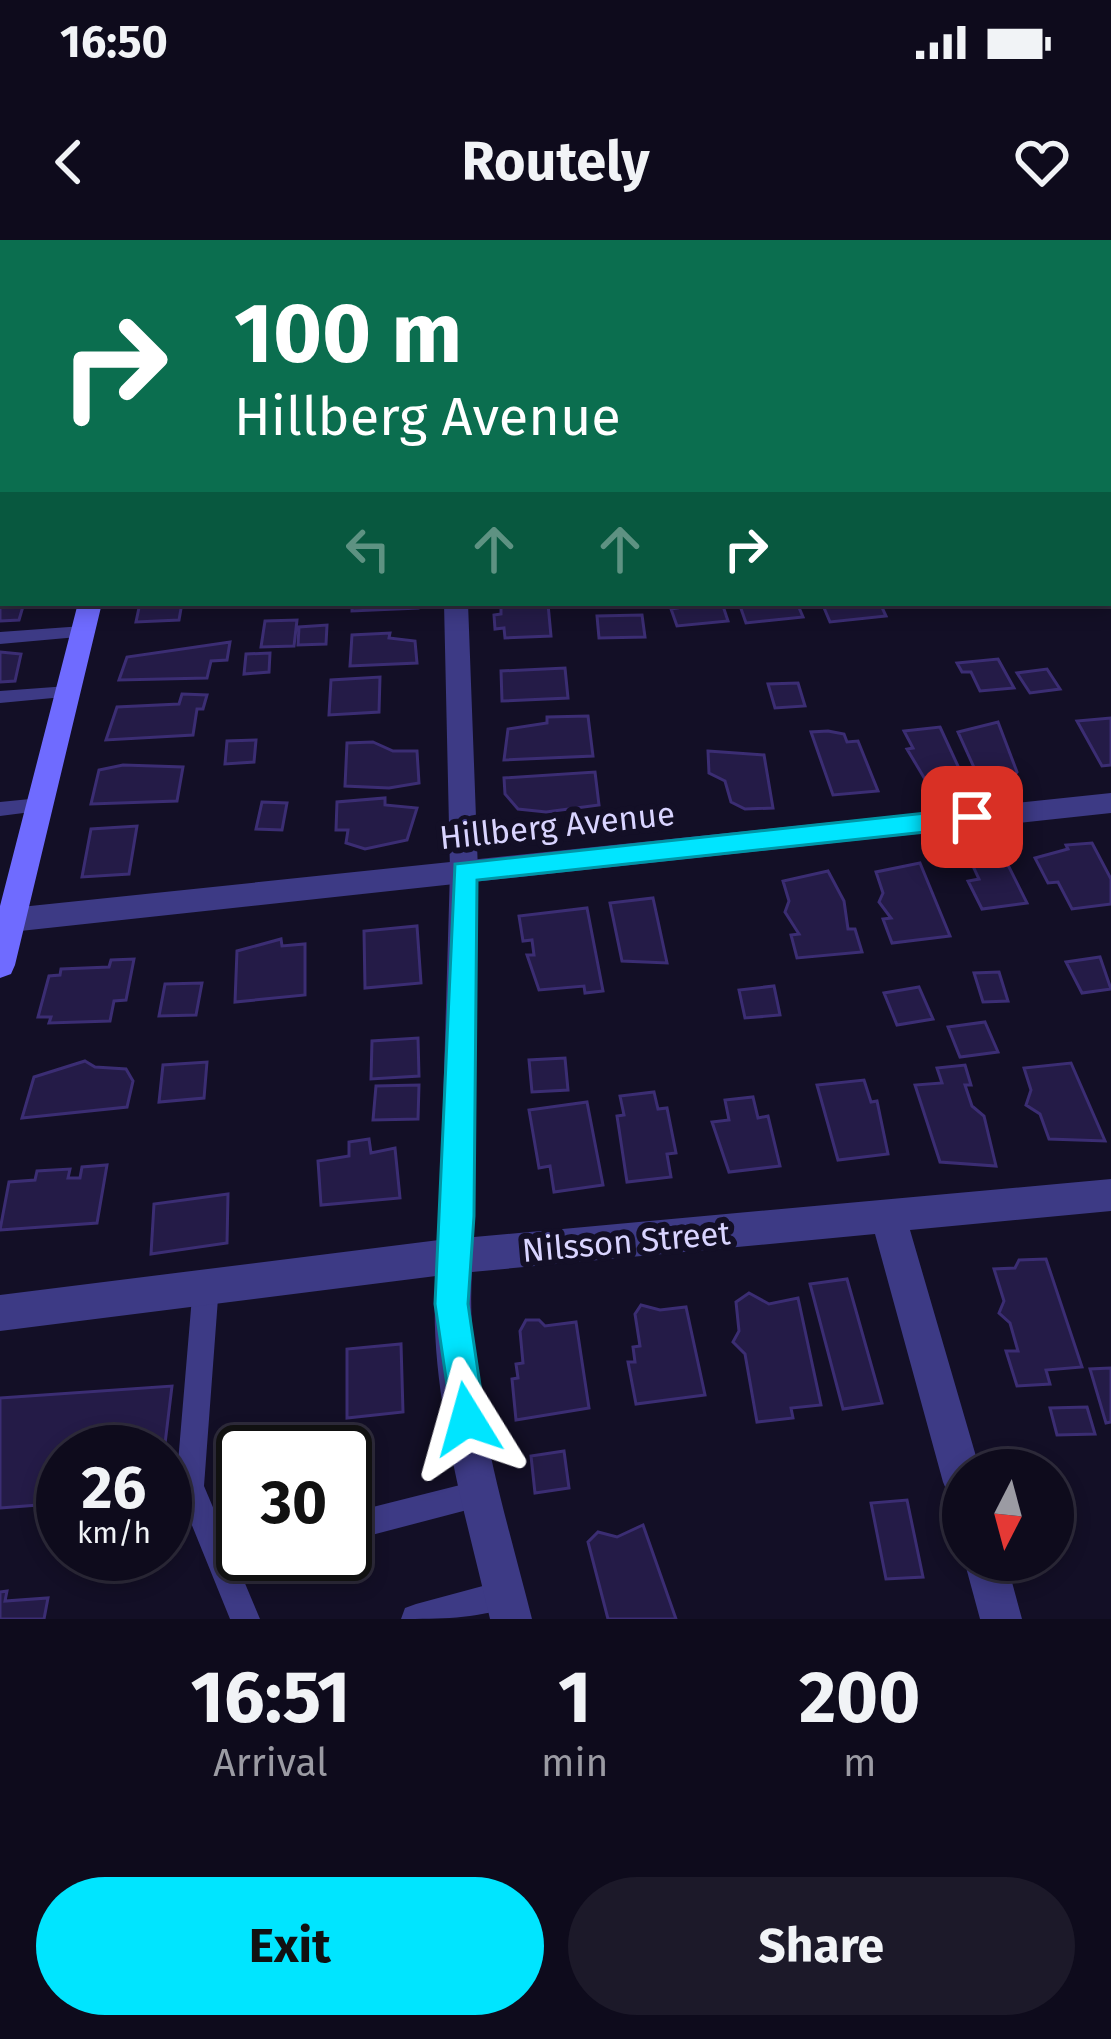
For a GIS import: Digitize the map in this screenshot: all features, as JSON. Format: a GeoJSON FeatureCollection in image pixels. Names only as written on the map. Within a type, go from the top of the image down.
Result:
{"type":"FeatureCollection","features":[{"type":"Feature","properties":{"kind":"main road"},"geometry":{"type":"LineString","coordinates":[[4,941],[90,606]]}},
{"type":"Feature","properties":{"kind":"street"},"geometry":{"type":"LineString","coordinates":[[456,606],[464,871],[452,1304],[480,1494],[508,1607]]}},
{"type":"Feature","properties":{"kind":"street","name":"Hillberg Avenue"},"geometry":{"type":"LineString","coordinates":[[4,941],[464,871],[1111,803]]}},
{"type":"Feature","properties":{"kind":"street","name":"Nilsson Street"},"geometry":{"type":"LineString","coordinates":[[0,1313],[452,1256],[1111,1195]]}},
{"type":"Feature","properties":{"kind":"street"},"geometry":{"type":"LineString","coordinates":[[889,1219],[954,1449]]}},
{"type":"Feature","properties":{"kind":"street"},"geometry":{"type":"LineString","coordinates":[[991,1581],[1001,1619]]}},
{"type":"Feature","properties":{"kind":"lane"},"geometry":{"type":"LineString","coordinates":[[0,638],[83,632]]}},
{"type":"Feature","properties":{"kind":"lane"},"geometry":{"type":"LineString","coordinates":[[0,697],[68,692]]}},
{"type":"Feature","properties":{"kind":"lane"},"geometry":{"type":"LineString","coordinates":[[0,809],[40,805]]}},
{"type":"Feature","properties":{"kind":"lane"},"geometry":{"type":"LineString","coordinates":[[206,1285],[190,1486],[216,1531]]}},
{"type":"Feature","properties":{"kind":"lane"},"geometry":{"type":"LineString","coordinates":[[372,1521],[480,1494]]}},
{"type":"Feature","properties":{"kind":"lane"},"geometry":{"type":"LineString","coordinates":[[236,1581],[245,1619]]}},
{"type":"Feature","properties":{"kind":"lane"},"geometry":{"type":"LineString","coordinates":[[416,1619],[508,1607]]}},
{"type":"Feature","properties":{"kind":"building"},"geometry":{"type":"Polygon","coordinates":[[[0,606],[23,606],[19,620],[0,621],[0,606]]]}},
{"type":"Feature","properties":{"kind":"building"},"geometry":{"type":"Polygon","coordinates":[[[139,606],[181,606],[179,620],[136,622],[139,606]]]}},
{"type":"Feature","properties":{"kind":"building"},"geometry":{"type":"Polygon","coordinates":[[[352,606],[418,606],[418,608],[352,611],[352,606]]]}},
{"type":"Feature","properties":{"kind":"building"},"geometry":{"type":"Polygon","coordinates":[[[501,606],[548,606],[551,636],[505,638],[504,628],[495,629],[494,615],[501,614],[501,606]]]}},
{"type":"Feature","properties":{"kind":"building"},"geometry":{"type":"Polygon","coordinates":[[[723,606],[728,621],[677,626],[671,609],[723,606]]]}},
{"type":"Feature","properties":{"kind":"building"},"geometry":{"type":"Polygon","coordinates":[[[740,606],[798,606],[803,617],[746,623],[740,606]]]}},
{"type":"Feature","properties":{"kind":"building"},"geometry":{"type":"Polygon","coordinates":[[[823,606],[881,606],[886,616],[830,622],[823,606]]]}},
{"type":"Feature","properties":{"kind":"building"},"geometry":{"type":"Polygon","coordinates":[[[642,615],[645,637],[599,638],[597,616],[642,615]]]}},
{"type":"Feature","properties":{"kind":"building"},"geometry":{"type":"Polygon","coordinates":[[[297,620],[294,646],[261,647],[265,621],[297,620]]]}},
{"type":"Feature","properties":{"kind":"building"},"geometry":{"type":"Polygon","coordinates":[[[327,625],[326,644],[298,645],[299,627],[327,625]]]}},
{"type":"Feature","properties":{"kind":"building"},"geometry":{"type":"Polygon","coordinates":[[[390,633],[389,638],[415,641],[417,663],[350,666],[352,635],[390,633]]]}},
{"type":"Feature","properties":{"kind":"building"},"geometry":{"type":"Polygon","coordinates":[[[230,642],[227,660],[211,661],[207,678],[119,680],[127,657],[230,642]]]}},
{"type":"Feature","properties":{"kind":"building"},"geometry":{"type":"Polygon","coordinates":[[[0,652],[21,654],[15,681],[0,682],[0,652]]]}},
{"type":"Feature","properties":{"kind":"building"},"geometry":{"type":"Polygon","coordinates":[[[270,653],[269,672],[244,674],[246,654],[270,653]]]}},
{"type":"Feature","properties":{"kind":"building"},"geometry":{"type":"Polygon","coordinates":[[[998,659],[1014,688],[980,691],[971,672],[962,672],[957,663],[998,659]]]}},
{"type":"Feature","properties":{"kind":"building"},"geometry":{"type":"Polygon","coordinates":[[[565,668],[568,698],[502,701],[501,671],[565,668]]]}},
{"type":"Feature","properties":{"kind":"building"},"geometry":{"type":"Polygon","coordinates":[[[1047,669],[1060,689],[1030,693],[1017,673],[1047,669]]]}},
{"type":"Feature","properties":{"kind":"building"},"geometry":{"type":"Polygon","coordinates":[[[380,677],[379,712],[329,715],[331,680],[380,677]]]}},
{"type":"Feature","properties":{"kind":"building"},"geometry":{"type":"Polygon","coordinates":[[[798,683],[805,706],[775,708],[768,684],[798,683]]]}},
{"type":"Feature","properties":{"kind":"building"},"geometry":{"type":"Polygon","coordinates":[[[182,694],[207,695],[203,709],[197,709],[193,735],[106,740],[117,707],[179,704],[182,694]]]}},
{"type":"Feature","properties":{"kind":"building"},"geometry":{"type":"Polygon","coordinates":[[[588,716],[593,756],[504,760],[508,729],[547,723],[547,717],[588,716]]]}},
{"type":"Feature","properties":{"kind":"building"},"geometry":{"type":"Polygon","coordinates":[[[1111,718],[1111,765],[1102,766],[1077,721],[1111,718]]]}},
{"type":"Feature","properties":{"kind":"building"},"geometry":{"type":"Polygon","coordinates":[[[998,722],[1017,772],[1010,781],[981,783],[958,732],[998,722]]]}},
{"type":"Feature","properties":{"kind":"building"},"geometry":{"type":"Polygon","coordinates":[[[940,727],[963,777],[926,781],[907,749],[913,748],[904,731],[940,727]]]}},
{"type":"Feature","properties":{"kind":"building"},"geometry":{"type":"Polygon","coordinates":[[[811,732],[844,734],[847,742],[858,741],[878,791],[833,795],[811,732]]]}},
{"type":"Feature","properties":{"kind":"building"},"geometry":{"type":"Polygon","coordinates":[[[256,740],[254,762],[225,764],[227,741],[256,740]]]}},
{"type":"Feature","properties":{"kind":"building"},"geometry":{"type":"Polygon","coordinates":[[[373,742],[393,751],[417,751],[419,783],[389,788],[345,786],[347,743],[373,742]]]}},
{"type":"Feature","properties":{"kind":"building"},"geometry":{"type":"Polygon","coordinates":[[[708,751],[764,755],[773,808],[745,809],[731,802],[725,781],[709,773],[708,751]]]}},
{"type":"Feature","properties":{"kind":"building"},"geometry":{"type":"Polygon","coordinates":[[[123,765],[183,767],[177,801],[91,804],[99,770],[123,765]]]}},
{"type":"Feature","properties":{"kind":"building"},"geometry":{"type":"Polygon","coordinates":[[[595,772],[599,805],[546,812],[518,809],[505,794],[504,778],[595,772]]]}},
{"type":"Feature","properties":{"kind":"building"},"geometry":{"type":"Polygon","coordinates":[[[385,798],[385,805],[417,808],[407,840],[365,849],[346,843],[348,830],[336,830],[337,802],[385,798]]]}},
{"type":"Feature","properties":{"kind":"building"},"geometry":{"type":"Polygon","coordinates":[[[262,802],[287,803],[282,830],[256,829],[262,802]]]}},
{"type":"Feature","properties":{"kind":"building"},"geometry":{"type":"Polygon","coordinates":[[[137,826],[129,874],[82,877],[91,829],[137,826]]]}},
{"type":"Feature","properties":{"kind":"building"},"geometry":{"type":"Polygon","coordinates":[[[1092,843],[1111,879],[1111,904],[1072,909],[1058,882],[1048,883],[1035,858],[1068,849],[1066,845],[1092,843]]]}},
{"type":"Feature","properties":{"kind":"building"},"geometry":{"type":"Polygon","coordinates":[[[1005,859],[1027,903],[982,909],[968,881],[979,879],[972,864],[1005,859]]]}},
{"type":"Feature","properties":{"kind":"building"},"geometry":{"type":"Polygon","coordinates":[[[920,863],[950,936],[892,943],[883,919],[891,918],[879,902],[883,893],[876,872],[920,863]]]}},
{"type":"Feature","properties":{"kind":"building"},"geometry":{"type":"Polygon","coordinates":[[[828,871],[844,901],[848,929],[855,929],[862,952],[797,958],[791,935],[799,934],[785,912],[789,901],[783,881],[828,871]]]}},
{"type":"Feature","properties":{"kind":"building"},"geometry":{"type":"Polygon","coordinates":[[[653,898],[667,963],[622,961],[610,903],[653,898]]]}},
{"type":"Feature","properties":{"kind":"building"},"geometry":{"type":"Polygon","coordinates":[[[587,908],[603,991],[585,993],[584,986],[539,990],[527,955],[534,955],[532,940],[523,941],[519,916],[587,908]]]}},
{"type":"Feature","properties":{"kind":"building"},"geometry":{"type":"Polygon","coordinates":[[[417,926],[421,983],[365,988],[364,931],[417,926]]]}},
{"type":"Feature","properties":{"kind":"building"},"geometry":{"type":"Polygon","coordinates":[[[281,939],[282,946],[305,944],[305,995],[235,1002],[237,951],[281,939]]]}},
{"type":"Feature","properties":{"kind":"building"},"geometry":{"type":"Polygon","coordinates":[[[1100,957],[1111,989],[1082,993],[1066,962],[1100,957]]]}},
{"type":"Feature","properties":{"kind":"building"},"geometry":{"type":"Polygon","coordinates":[[[134,959],[126,1000],[114,1001],[110,1021],[49,1023],[51,1017],[38,1017],[49,976],[60,975],[61,969],[109,967],[111,960],[134,959]]]}},
{"type":"Feature","properties":{"kind":"building"},"geometry":{"type":"Polygon","coordinates":[[[999,972],[1008,1001],[983,1002],[974,973],[999,972]]]}},
{"type":"Feature","properties":{"kind":"building"},"geometry":{"type":"Polygon","coordinates":[[[202,983],[196,1015],[159,1016],[165,984],[202,983]]]}},
{"type":"Feature","properties":{"kind":"building"},"geometry":{"type":"Polygon","coordinates":[[[774,986],[780,1015],[745,1018],[739,990],[774,986]]]}},
{"type":"Feature","properties":{"kind":"building"},"geometry":{"type":"Polygon","coordinates":[[[919,987],[933,1019],[897,1025],[884,993],[919,987]]]}},
{"type":"Feature","properties":{"kind":"building"},"geometry":{"type":"Polygon","coordinates":[[[985,1022],[998,1052],[960,1057],[948,1027],[985,1022]]]}},
{"type":"Feature","properties":{"kind":"building"},"geometry":{"type":"Polygon","coordinates":[[[418,1038],[419,1076],[371,1079],[372,1041],[418,1038]]]}},
{"type":"Feature","properties":{"kind":"building"},"geometry":{"type":"Polygon","coordinates":[[[565,1058],[568,1090],[532,1092],[529,1060],[565,1058]]]}},
{"type":"Feature","properties":{"kind":"building"},"geometry":{"type":"Polygon","coordinates":[[[85,1061],[95,1067],[126,1069],[133,1081],[127,1107],[22,1118],[34,1077],[85,1061]]]}},
{"type":"Feature","properties":{"kind":"building"},"geometry":{"type":"Polygon","coordinates":[[[207,1062],[204,1098],[159,1102],[163,1065],[207,1062]]]}},
{"type":"Feature","properties":{"kind":"building"},"geometry":{"type":"Polygon","coordinates":[[[1071,1063],[1105,1141],[1049,1139],[1040,1114],[1026,1105],[1031,1090],[1024,1068],[1071,1063]]]}},
{"type":"Feature","properties":{"kind":"building"},"geometry":{"type":"Polygon","coordinates":[[[965,1065],[971,1085],[965,1085],[972,1106],[984,1116],[996,1166],[940,1162],[915,1085],[942,1083],[937,1068],[965,1065]]]}},
{"type":"Feature","properties":{"kind":"building"},"geometry":{"type":"Polygon","coordinates":[[[864,1080],[871,1102],[877,1101],[888,1154],[838,1160],[817,1085],[864,1080]]]}},
{"type":"Feature","properties":{"kind":"building"},"geometry":{"type":"Polygon","coordinates":[[[419,1085],[418,1119],[373,1120],[376,1086],[419,1085]]]}},
{"type":"Feature","properties":{"kind":"building"},"geometry":{"type":"Polygon","coordinates":[[[654,1092],[658,1109],[667,1108],[676,1153],[667,1154],[671,1177],[627,1182],[617,1116],[624,1115],[620,1096],[654,1092]]]}},
{"type":"Feature","properties":{"kind":"building"},"geometry":{"type":"Polygon","coordinates":[[[753,1097],[758,1118],[768,1116],[780,1166],[729,1172],[712,1122],[729,1120],[725,1100],[753,1097]]]}},
{"type":"Feature","properties":{"kind":"building"},"geometry":{"type":"Polygon","coordinates":[[[587,1102],[603,1185],[554,1192],[550,1166],[539,1168],[529,1110],[587,1102]]]}},
{"type":"Feature","properties":{"kind":"building"},"geometry":{"type":"Polygon","coordinates":[[[369,1139],[371,1153],[395,1148],[400,1198],[321,1205],[318,1161],[349,1156],[349,1142],[369,1139]]]}},
{"type":"Feature","properties":{"kind":"building"},"geometry":{"type":"Polygon","coordinates":[[[107,1165],[97,1223],[0,1230],[9,1182],[35,1180],[37,1171],[70,1169],[68,1178],[80,1178],[82,1167],[107,1165]]]}},
{"type":"Feature","properties":{"kind":"building"},"geometry":{"type":"Polygon","coordinates":[[[228,1194],[227,1243],[151,1254],[154,1204],[228,1194]]]}},
{"type":"Feature","properties":{"kind":"building"},"geometry":{"type":"Polygon","coordinates":[[[1046,1259],[1082,1367],[1046,1370],[1050,1384],[1017,1386],[1006,1351],[1018,1351],[1010,1323],[999,1313],[1004,1301],[994,1269],[1015,1268],[1019,1260],[1046,1259]]]}},
{"type":"Feature","properties":{"kind":"building"},"geometry":{"type":"Polygon","coordinates":[[[847,1279],[882,1403],[843,1409],[810,1284],[847,1279]]]}},
{"type":"Feature","properties":{"kind":"building"},"geometry":{"type":"Polygon","coordinates":[[[749,1293],[769,1304],[798,1298],[821,1405],[791,1408],[793,1418],[757,1422],[745,1354],[733,1342],[739,1331],[736,1302],[749,1293]]]}},
{"type":"Feature","properties":{"kind":"building"},"geometry":{"type":"Polygon","coordinates":[[[641,1305],[660,1310],[686,1307],[705,1395],[636,1404],[628,1362],[635,1362],[633,1347],[640,1346],[635,1314],[641,1305]]]}},
{"type":"Feature","properties":{"kind":"building"},"geometry":{"type":"Polygon","coordinates":[[[526,1320],[539,1320],[545,1326],[576,1322],[589,1408],[516,1420],[512,1379],[518,1378],[516,1364],[523,1363],[520,1331],[526,1320]]]}},
{"type":"Feature","properties":{"kind":"building"},"geometry":{"type":"Polygon","coordinates":[[[401,1344],[403,1412],[347,1418],[347,1349],[401,1344]]]}},
{"type":"Feature","properties":{"kind":"building"},"geometry":{"type":"Polygon","coordinates":[[[1111,1368],[1111,1422],[1106,1423],[1090,1369],[1111,1368]]]}},
{"type":"Feature","properties":{"kind":"building"},"geometry":{"type":"Polygon","coordinates":[[[172,1386],[167,1425],[36,1425],[36,1505],[0,1508],[0,1398],[172,1386]]]}},
{"type":"Feature","properties":{"kind":"building"},"geometry":{"type":"Polygon","coordinates":[[[1087,1407],[1095,1434],[1057,1435],[1050,1408],[1087,1407]]]}},
{"type":"Feature","properties":{"kind":"building"},"geometry":{"type":"Polygon","coordinates":[[[564,1451],[569,1488],[535,1493],[531,1456],[564,1451]]]}},
{"type":"Feature","properties":{"kind":"building"},"geometry":{"type":"Polygon","coordinates":[[[907,1500],[923,1577],[886,1579],[871,1503],[907,1500]]]}},
{"type":"Feature","properties":{"kind":"building"},"geometry":{"type":"Polygon","coordinates":[[[643,1525],[676,1619],[608,1619],[588,1542],[598,1532],[617,1537],[643,1525]]]}},
{"type":"Feature","properties":{"kind":"building"},"geometry":{"type":"Polygon","coordinates":[[[7,1591],[5,1601],[48,1598],[44,1619],[0,1619],[0,1592],[7,1591]]]}},
{"type":"Feature","properties":{"kind":"route"},"geometry":{"type":"LineString","coordinates":[[467,1419],[452,1304],[464,871],[972,817]]}}]}
